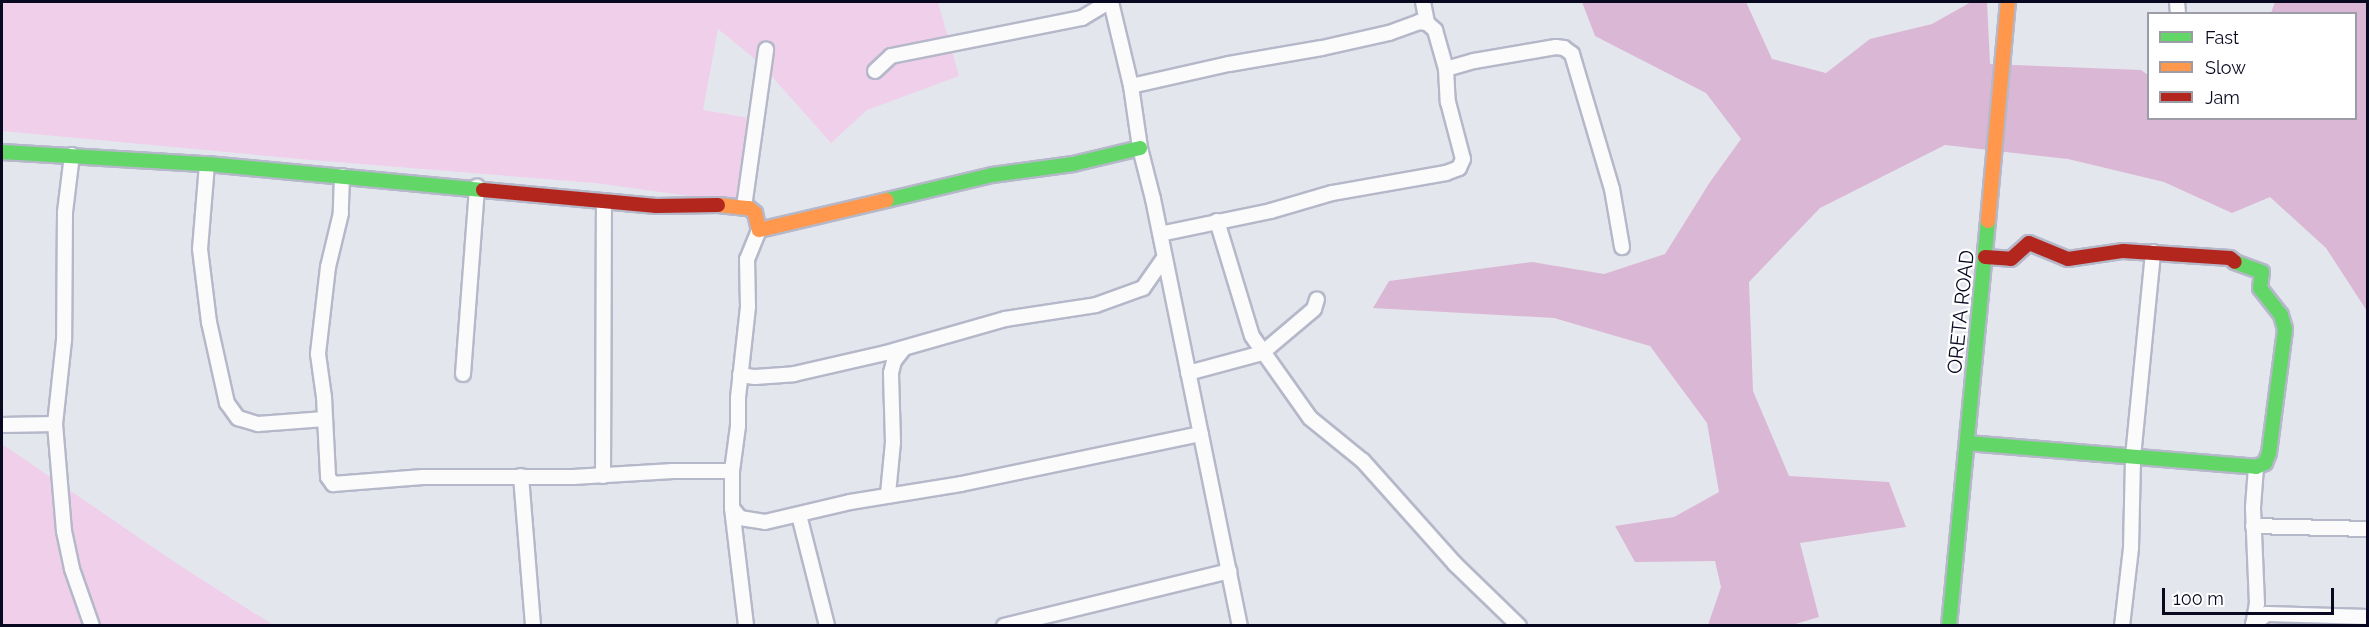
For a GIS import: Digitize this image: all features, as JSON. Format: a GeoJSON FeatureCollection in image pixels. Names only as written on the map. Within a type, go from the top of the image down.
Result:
{"type":"FeatureCollection","features":[{"type":"Feature","properties":{"kind":"street"},"geometry":{"type":"LineString","coordinates":[[875,71],[891,56],[1082,18],[1110,2],[1131,86],[1140,148],[1146,167],[1240,626]]}},
{"type":"Feature","properties":{"kind":"street"},"geometry":{"type":"LineString","coordinates":[[1423,2],[1426,23]]}},
{"type":"Feature","properties":{"kind":"street","name":"ORETA ROAD"},"geometry":{"type":"LineString","coordinates":[[1949,626],[2008,2]]}},
{"type":"Feature","properties":{"kind":"street"},"geometry":{"type":"LineString","coordinates":[[1131,86],[1229,64],[1322,48],[1389,33],[1411,24],[1426,23],[1435,30],[1446,69],[1448,102],[1463,159],[1459,168],[1446,173],[1332,193],[1271,211],[1160,234]]}},
{"type":"Feature","properties":{"kind":"street"},"geometry":{"type":"LineString","coordinates":[[1439,45],[1450,54],[1474,61]]}},
{"type":"Feature","properties":{"kind":"street"},"geometry":{"type":"LineString","coordinates":[[1446,69],[1474,61],[1556,47],[1564,48],[1572,54],[1612,189],[1622,247]]}},
{"type":"Feature","properties":{"kind":"street"},"geometry":{"type":"LineString","coordinates":[[744,207],[766,50]]}},
{"type":"Feature","properties":{"kind":"street"},"geometry":{"type":"LineString","coordinates":[[759,230],[992,175],[1072,164],[1140,148]]}},
{"type":"Feature","properties":{"kind":"street"},"geometry":{"type":"LineString","coordinates":[[2,152],[207,164],[656,206],[700,204],[744,207],[755,213],[759,230],[747,259],[748,307],[732,471],[732,508],[746,626]]}},
{"type":"Feature","properties":{"kind":"street"},"geometry":{"type":"LineString","coordinates":[[72,155],[65,212],[64,340],[55,424],[64,531],[72,569],[92,626]]}},
{"type":"Feature","properties":{"kind":"street"},"geometry":{"type":"LineString","coordinates":[[207,164],[200,249],[209,322],[227,403],[238,418],[248,422],[325,419]]}},
{"type":"Feature","properties":{"kind":"street"},"geometry":{"type":"LineString","coordinates":[[342,176],[340,213],[328,267],[318,354],[328,477],[333,484],[423,477],[603,476],[732,471]]}},
{"type":"Feature","properties":{"kind":"street"},"geometry":{"type":"LineString","coordinates":[[463,374],[477,188]]}},
{"type":"Feature","properties":{"kind":"street"},"geometry":{"type":"LineString","coordinates":[[603,476],[604,201]]}},
{"type":"Feature","properties":{"kind":"street"},"geometry":{"type":"LineString","coordinates":[[1217,221],[1244,317],[1262,353],[1310,418],[1363,461],[1413,514],[1455,564],[1519,626]]}},
{"type":"Feature","properties":{"kind":"street"},"geometry":{"type":"LineString","coordinates":[[1967,443],[2256,467],[2265,463],[2269,453],[2285,329],[2281,315],[2260,288],[2262,272],[2238,264],[2229,258],[2123,251],[2068,259],[2029,243],[2011,259],[1985,257]]}},
{"type":"Feature","properties":{"kind":"street"},"geometry":{"type":"LineString","coordinates":[[2122,626],[2132,548],[2133,457],[2153,252]]}},
{"type":"Feature","properties":{"kind":"street"},"geometry":{"type":"LineString","coordinates":[[1143,288],[1164,258]]}},
{"type":"Feature","properties":{"kind":"street"},"geometry":{"type":"LineString","coordinates":[[740,375],[755,378],[794,374],[886,353],[1005,319],[1096,305],[1143,288],[1170,290]]}},
{"type":"Feature","properties":{"kind":"street"},"geometry":{"type":"LineString","coordinates":[[1188,373],[1262,353],[1314,309],[1317,299]]}},
{"type":"Feature","properties":{"kind":"street"},"geometry":{"type":"LineString","coordinates":[[888,494],[893,442],[891,372],[894,361],[906,346]]}},
{"type":"Feature","properties":{"kind":"street"},"geometry":{"type":"LineString","coordinates":[[2,425],[55,424]]}},
{"type":"Feature","properties":{"kind":"street"},"geometry":{"type":"LineString","coordinates":[[732,508],[740,518],[765,522],[888,494],[961,484],[1201,434]]}},
{"type":"Feature","properties":{"kind":"street"},"geometry":{"type":"LineString","coordinates":[[2253,625],[2262,609],[2253,526],[2256,467]]}},
{"type":"Feature","properties":{"kind":"street"},"geometry":{"type":"LineString","coordinates":[[521,476],[533,626]]}},
{"type":"Feature","properties":{"kind":"street"},"geometry":{"type":"LineString","coordinates":[[799,515],[827,626]]}},
{"type":"Feature","properties":{"kind":"street"},"geometry":{"type":"LineString","coordinates":[[2253,526],[2367,529]]}},
{"type":"Feature","properties":{"kind":"street"},"geometry":{"type":"LineString","coordinates":[[1004,626],[1229,571]]}},
{"type":"Feature","properties":{"kind":"street"},"geometry":{"type":"LineString","coordinates":[[2262,609],[2367,617]]}},
{"type":"Feature","properties":{"kind":"shaded area"},"geometry":{"type":"Polygon","coordinates":[[[2,2],[938,2],[959,76],[867,110],[831,143],[761,64],[718,29],[703,110],[755,119],[755,205],[595,183],[311,160],[2,131],[2,2]]]}},
{"type":"Feature","properties":{"kind":"shaded area"},"geometry":{"type":"Polygon","coordinates":[[[1582,2],[1746,2],[1772,59],[1826,73],[1870,39],[1932,24],[1971,2],[1987,2],[1990,64],[2141,70],[2147,74],[2147,120],[2357,120],[2357,12],[2271,12],[2275,2],[2367,2],[2367,311],[2326,248],[2270,197],[2232,213],[2164,182],[2068,159],[1945,145],[1820,208],[1749,282],[1753,391],[1789,476],[1889,482],[1906,527],[1800,543],[1819,617],[1792,625],[1708,625],[1721,587],[1715,561],[1635,562],[1615,526],[1674,517],[1719,492],[1707,423],[1650,346],[1554,318],[1373,308],[1389,281],[1532,262],[1604,274],[1665,254],[1710,182],[1741,139],[1706,93],[1595,36],[1582,2]]]}},
{"type":"Feature","properties":{"kind":"shaded area"},"geometry":{"type":"Polygon","coordinates":[[[2,444],[179,565],[273,625],[2,625],[2,444]]]}},
{"type":"Feature","properties":{"kind":"traffic: fast"},"geometry":{"type":"LineString","coordinates":[[887,200],[992,175],[1073,164],[1140,148]]}},
{"type":"Feature","properties":{"kind":"traffic: fast"},"geometry":{"type":"LineString","coordinates":[[2,152],[207,164],[483,190]]}},
{"type":"Feature","properties":{"kind":"traffic: fast"},"geometry":{"type":"LineString","coordinates":[[1949,626],[1988,221]]}},
{"type":"Feature","properties":{"kind":"traffic: fast"},"geometry":{"type":"LineString","coordinates":[[1967,443],[2256,467],[2265,463],[2269,453],[2285,329],[2281,315],[2260,288],[2262,272],[2235,262]]}},
{"type":"Feature","properties":{"kind":"traffic: slow"},"geometry":{"type":"LineString","coordinates":[[1988,221],[2008,2]]}},
{"type":"Feature","properties":{"kind":"traffic: slow"},"geometry":{"type":"LineString","coordinates":[[718,205],[749,208],[755,213],[759,230],[887,200]]}},
{"type":"Feature","properties":{"kind":"traffic: jam"},"geometry":{"type":"LineString","coordinates":[[483,190],[656,206],[718,205]]}},
{"type":"Feature","properties":{"kind":"traffic: jam"},"geometry":{"type":"LineString","coordinates":[[1985,257],[2011,259],[2029,243],[2068,259],[2123,251],[2230,258],[2235,262]]}}]}
